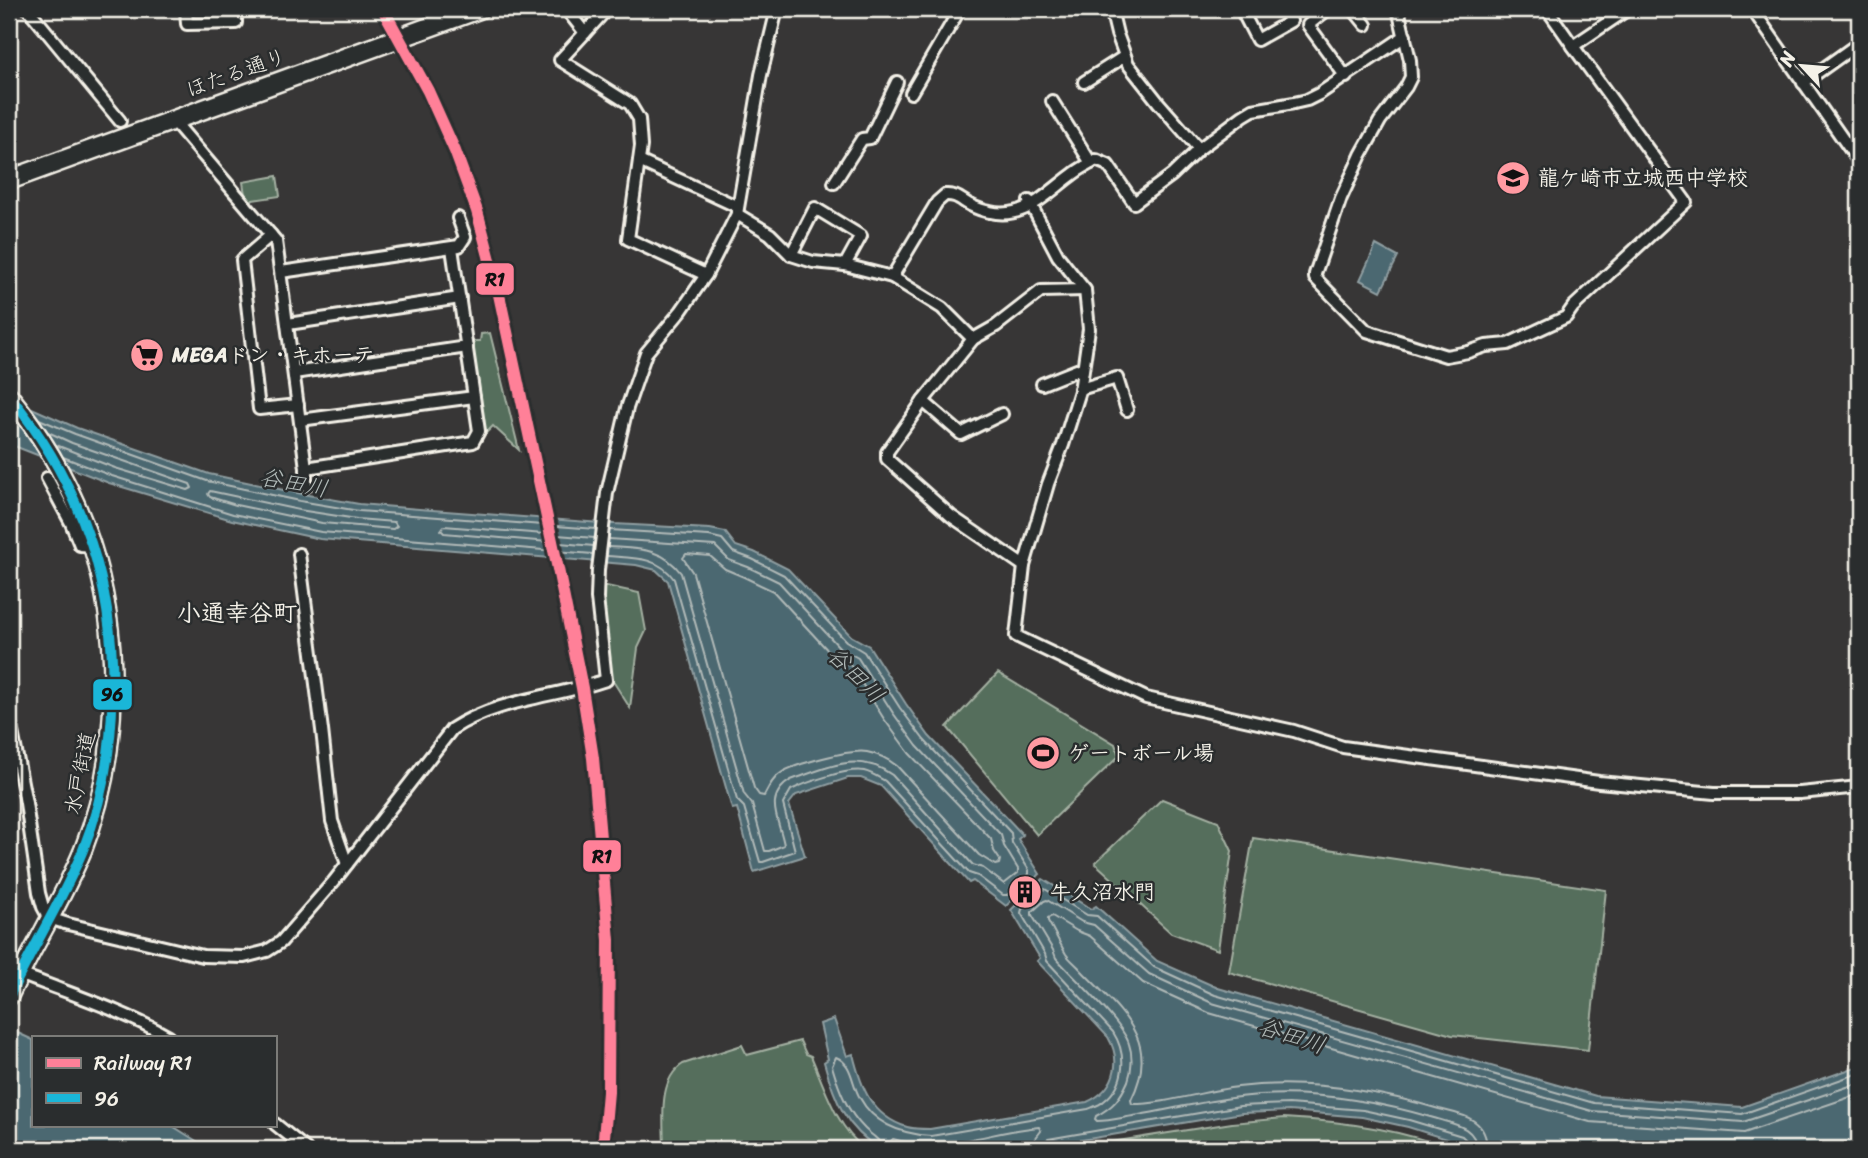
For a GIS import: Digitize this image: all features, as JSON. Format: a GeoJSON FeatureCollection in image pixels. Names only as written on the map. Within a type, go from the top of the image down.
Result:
{"type":"FeatureCollection","features":[{"type":"Feature","properties":{"kind":"main road","name":"ほたる通り"},"geometry":{"type":"LineString","coordinates":[[9,180],[479,9]]}},
{"type":"Feature","properties":{"kind":"main road","name":"水戸街道"},"geometry":{"type":"LineString","coordinates":[[9,395],[50,452],[92,545],[111,643],[112,681],[109,747],[93,822],[83,850],[49,918],[14,971],[9,997]]}},
{"type":"Feature","properties":{"kind":"street"},"geometry":{"type":"LineString","coordinates":[[29,9],[120,121]]}},
{"type":"Feature","properties":{"kind":"street"},"geometry":{"type":"LineString","coordinates":[[186,9],[187,24],[236,23],[236,9]]}},
{"type":"Feature","properties":{"kind":"street"},"geometry":{"type":"LineString","coordinates":[[566,9],[585,33]]}},
{"type":"Feature","properties":{"kind":"street"},"geometry":{"type":"LineString","coordinates":[[607,9],[560,60],[630,104],[639,119],[641,146],[628,239],[706,275]]}},
{"type":"Feature","properties":{"kind":"street"},"geometry":{"type":"LineString","coordinates":[[9,716],[26,803],[39,893],[49,918],[203,956],[244,957],[267,951],[281,942],[347,864],[453,729],[478,714],[606,680],[597,598],[598,570],[604,513],[627,408],[646,353],[681,311],[706,275],[737,211],[761,75],[777,9]]}},
{"type":"Feature","properties":{"kind":"street"},"geometry":{"type":"LineString","coordinates":[[911,93],[960,9]]}},
{"type":"Feature","properties":{"kind":"street"},"geometry":{"type":"LineString","coordinates":[[1111,9],[1128,64],[1199,149]]}},
{"type":"Feature","properties":{"kind":"street"},"geometry":{"type":"LineString","coordinates":[[1241,9],[1257,40],[1291,21],[1283,9]]}},
{"type":"Feature","properties":{"kind":"street"},"geometry":{"type":"LineString","coordinates":[[1328,9],[1308,25],[1346,77]]}},
{"type":"Feature","properties":{"kind":"street"},"geometry":{"type":"LineString","coordinates":[[1353,9],[1366,25]]}},
{"type":"Feature","properties":{"kind":"street"},"geometry":{"type":"LineString","coordinates":[[1398,9],[1410,60],[1411,77],[1380,121],[1361,155],[1341,198],[1315,278],[1367,331],[1446,356],[1486,346],[1508,344],[1566,317],[1573,307],[1686,202],[1547,9]]}},
{"type":"Feature","properties":{"kind":"street"},"geometry":{"type":"LineString","coordinates":[[1573,46],[1628,9]]}},
{"type":"Feature","properties":{"kind":"street"},"geometry":{"type":"LineString","coordinates":[[1753,9],[1859,162]]}},
{"type":"Feature","properties":{"kind":"street"},"geometry":{"type":"LineString","coordinates":[[892,277],[937,202],[945,195],[953,195],[989,212],[1014,212],[1096,160],[1108,165],[1134,203],[1172,175],[1199,149],[1235,121],[1253,110],[1307,100],[1405,36]]}},
{"type":"Feature","properties":{"kind":"street"},"geometry":{"type":"LineString","coordinates":[[1803,83],[1859,43]]}},
{"type":"Feature","properties":{"kind":"street"},"geometry":{"type":"LineString","coordinates":[[1084,82],[1125,56]]}},
{"type":"Feature","properties":{"kind":"street"},"geometry":{"type":"LineString","coordinates":[[834,183],[862,139],[870,138],[897,82]]}},
{"type":"Feature","properties":{"kind":"street"},"geometry":{"type":"LineString","coordinates":[[1052,101],[1091,163]]}},
{"type":"Feature","properties":{"kind":"street"},"geometry":{"type":"LineString","coordinates":[[173,120],[271,235],[278,248],[306,468],[306,486]]}},
{"type":"Feature","properties":{"kind":"street"},"geometry":{"type":"LineString","coordinates":[[639,161],[737,211],[770,234],[791,256],[813,262],[845,265],[892,277],[942,308],[973,339]]}},
{"type":"Feature","properties":{"kind":"street"},"geometry":{"type":"LineString","coordinates":[[1030,204],[1058,256],[1084,290],[1089,329],[1080,388],[1024,566],[1016,636],[1146,698],[1294,731],[1343,747],[1599,782],[1714,793],[1800,793],[1859,787]]}},
{"type":"Feature","properties":{"kind":"street"},"geometry":{"type":"LineString","coordinates":[[791,256],[815,208],[861,236],[845,265]]}},
{"type":"Feature","properties":{"kind":"street"},"geometry":{"type":"LineString","coordinates":[[281,272],[459,246],[465,237],[458,218]]}},
{"type":"Feature","properties":{"kind":"street"},"geometry":{"type":"LineString","coordinates":[[271,235],[242,261],[259,409],[298,405]]}},
{"type":"Feature","properties":{"kind":"street"},"geometry":{"type":"LineString","coordinates":[[306,468],[473,442],[479,431],[452,248]]}},
{"type":"Feature","properties":{"kind":"street"},"geometry":{"type":"LineString","coordinates":[[1024,566],[951,516],[887,459],[887,452],[923,401],[973,339],[996,326],[1041,291],[1084,290]]}},
{"type":"Feature","properties":{"kind":"street"},"geometry":{"type":"LineString","coordinates":[[288,324],[460,298]]}},
{"type":"Feature","properties":{"kind":"street"},"geometry":{"type":"LineString","coordinates":[[294,373],[467,347]]}},
{"type":"Feature","properties":{"kind":"street"},"geometry":{"type":"LineString","coordinates":[[1042,384],[1082,368]]}},
{"type":"Feature","properties":{"kind":"street"},"geometry":{"type":"LineString","coordinates":[[1080,388],[1116,378],[1127,410]]}},
{"type":"Feature","properties":{"kind":"street"},"geometry":{"type":"LineString","coordinates":[[300,421],[474,397]]}},
{"type":"Feature","properties":{"kind":"street"},"geometry":{"type":"LineString","coordinates":[[923,401],[961,434],[1002,414]]}},
{"type":"Feature","properties":{"kind":"street"},"geometry":{"type":"LineString","coordinates":[[47,478],[80,545],[92,545]]}},
{"type":"Feature","properties":{"kind":"street"},"geometry":{"type":"LineString","coordinates":[[299,554],[332,821],[347,864]]}},
{"type":"Feature","properties":{"kind":"street"},"geometry":{"type":"LineString","coordinates":[[14,971],[122,1014],[167,1036]]}},
{"type":"Feature","properties":{"kind":"street"},"geometry":{"type":"LineString","coordinates":[[276,1125],[306,1149]]}},
{"type":"Feature","properties":{"kind":"green space"},"geometry":{"type":"Polygon","coordinates":[[[277,176],[280,196],[246,201],[243,182],[277,176]]]}},
{"type":"Feature","properties":{"kind":"green space"},"geometry":{"type":"Polygon","coordinates":[[[490,333],[519,450],[493,426],[484,435],[471,341],[480,341],[481,334],[490,333]]]}},
{"type":"Feature","properties":{"kind":"green space"},"geometry":{"type":"Polygon","coordinates":[[[602,585],[639,593],[646,631],[638,648],[630,708],[611,678],[602,585]]]}},
{"type":"Feature","properties":{"kind":"green space","name":"ゲートボール場"},"geometry":{"type":"Polygon","coordinates":[[[998,673],[1115,744],[1119,756],[1037,835],[947,727],[998,673]]]}},
{"type":"Feature","properties":{"kind":"green space"},"geometry":{"type":"Polygon","coordinates":[[[1162,799],[1218,821],[1232,851],[1218,950],[1171,933],[1095,863],[1162,799]]]}},
{"type":"Feature","properties":{"kind":"green space"},"geometry":{"type":"Polygon","coordinates":[[[1253,838],[1606,890],[1588,1050],[1452,1035],[1229,972],[1253,838]]]}},
{"type":"Feature","properties":{"kind":"green space"},"geometry":{"type":"Polygon","coordinates":[[[800,1041],[806,1054],[811,1056],[846,1130],[865,1149],[664,1149],[663,1114],[666,1091],[669,1080],[683,1064],[742,1045],[747,1055],[800,1041]]]}},
{"type":"Feature","properties":{"kind":"green space"},"geometry":{"type":"Polygon","coordinates":[[[1284,1118],[1368,1127],[1449,1149],[1067,1149],[1232,1123],[1284,1118]]]}},
{"type":"Feature","properties":{"kind":"water"},"geometry":{"type":"Polygon","coordinates":[[[1376,245],[1398,257],[1381,291],[1360,280],[1376,245]]]}},
{"type":"Feature","properties":{"kind":"water","name":"谷田川"},"geometry":{"type":"Polygon","coordinates":[[[9,398],[77,428],[209,474],[302,494],[359,504],[725,532],[736,546],[788,569],[851,636],[869,646],[929,736],[1023,835],[1018,839],[1040,874],[1006,906],[973,881],[969,883],[881,786],[861,778],[848,778],[796,795],[789,804],[805,856],[754,872],[737,808],[732,809],[668,581],[656,570],[636,565],[320,539],[232,520],[109,483],[9,444],[9,398]]]}},
{"type":"Feature","properties":{"kind":"water","name":"谷田川"},"geometry":{"type":"Polygon","coordinates":[[[1043,879],[1091,909],[1096,906],[1157,961],[1218,988],[1596,1096],[1742,1107],[1859,1066],[1859,1149],[1462,1149],[1459,1143],[1408,1127],[1362,1117],[1289,1111],[1242,1113],[1029,1149],[880,1149],[858,1132],[837,1101],[824,1062],[828,1059],[820,1024],[834,1019],[847,1056],[853,1054],[864,1089],[876,1108],[884,1116],[910,1128],[930,1129],[1087,1102],[1109,1083],[1115,1066],[1115,1056],[1108,1037],[1037,961],[1040,958],[1011,910],[1043,879]]]}},
{"type":"Feature","properties":{"kind":"water"},"geometry":{"type":"Polygon","coordinates":[[[9,1029],[32,1040],[32,1126],[173,1126],[209,1149],[29,1149],[9,1129],[9,1029]]]}},
{"type":"Feature","properties":{"kind":"pier"},"geometry":{"type":"Polygon","coordinates":[[[541,515],[557,516],[567,563],[552,562],[541,515]]]}},
{"type":"Feature","properties":{"kind":"rail line","name":"R1"},"geometry":{"type":"LineString","coordinates":[[383,9],[428,91],[455,151],[477,211],[498,290],[582,688],[593,758],[609,940],[608,1092],[603,1149]]}},
{"type":"Feature","properties":{"kind":"transit line","name":"96"},"geometry":{"type":"LineString","coordinates":[[9,395],[57,465],[76,503],[101,580],[112,657],[110,737],[95,814],[66,888],[9,997]]}},
{"type":"Feature","properties":{"kind":"place","name":"龍ケ崎市立城西中学校"},"geometry":{"type":"Point","coordinates":[1513,178]}},
{"type":"Feature","properties":{"kind":"place","name":"MEGAドン・キホーテ"},"geometry":{"type":"Point","coordinates":[147,355]}},
{"type":"Feature","properties":{"kind":"place","name":"ゲートボール場"},"geometry":{"type":"Point","coordinates":[1043,753]}},
{"type":"Feature","properties":{"kind":"place","name":"牛久沼水門"},"geometry":{"type":"Point","coordinates":[1025,892]}},
{"type":"Feature","properties":{"kind":"district","name":"小通幸谷町"},"geometry":{"type":"Point","coordinates":[237,613]}}]}
